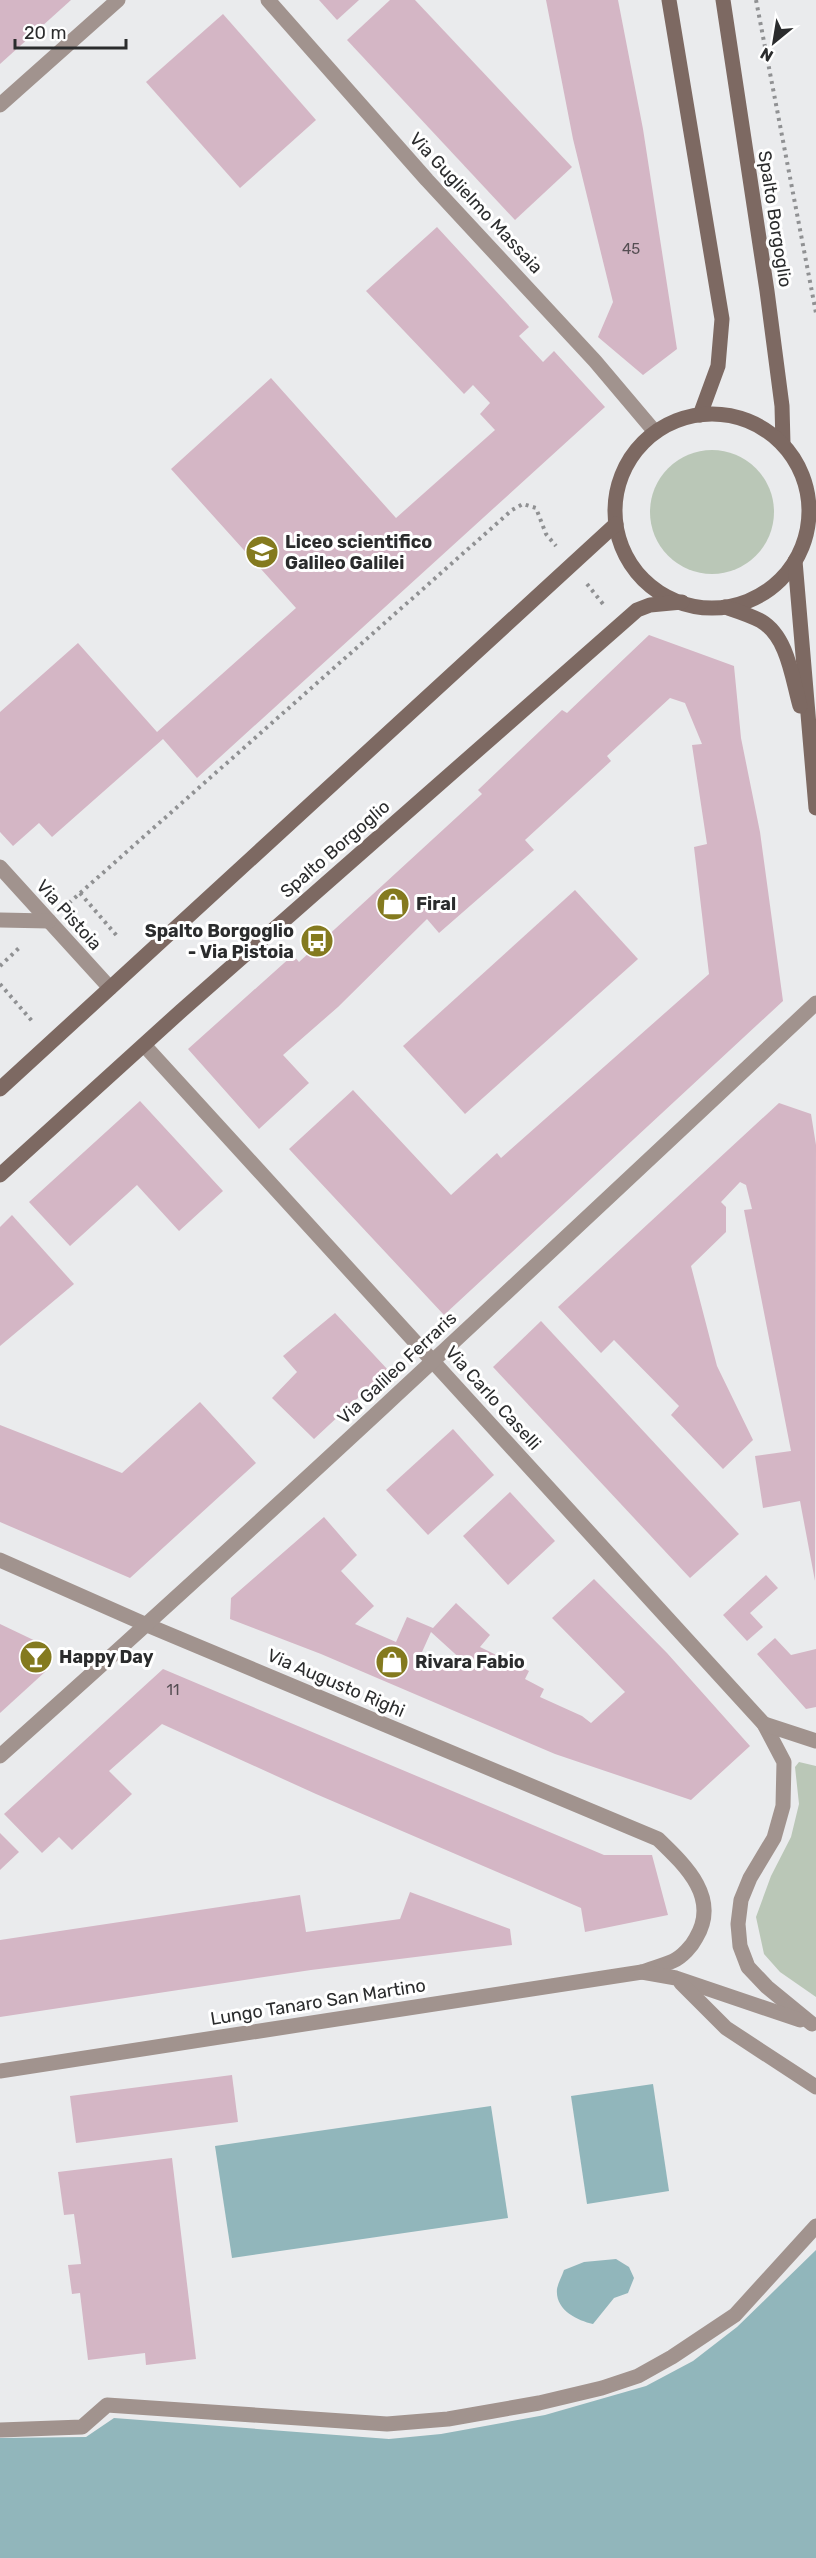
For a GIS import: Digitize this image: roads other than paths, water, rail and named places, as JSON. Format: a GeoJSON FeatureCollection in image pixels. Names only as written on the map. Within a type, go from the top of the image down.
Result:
{"type":"FeatureCollection","features":[{"type":"Feature","properties":{"kind":"main road"},"geometry":{"type":"LineString","coordinates":[[669,0],[722,319],[718,366],[700,414]]}},
{"type":"Feature","properties":{"kind":"main road","name":"Spalto Borgoglio"},"geometry":{"type":"LineString","coordinates":[[723,0],[767,291],[782,406],[783,444]]}},
{"type":"Feature","properties":{"kind":"main road","name":"Spalto Borgoglio"},"geometry":{"type":"LineString","coordinates":[[700,414],[731,415],[759,426],[783,444],[798,465],[807,488],[806,538],[795,561],[777,583],[753,599],[725,607],[703,607],[682,602],[657,591],[638,572],[624,549],[616,524],[616,497],[623,472],[636,450],[655,432],[677,420],[700,414]]}},
{"type":"Feature","properties":{"kind":"main road"},"geometry":{"type":"LineString","coordinates":[[0,1089],[616,524]]}},
{"type":"Feature","properties":{"kind":"main road"},"geometry":{"type":"LineString","coordinates":[[795,561],[816,808]]}},
{"type":"Feature","properties":{"kind":"main road","name":"Spalto Borgoglio"},"geometry":{"type":"LineString","coordinates":[[0,1175],[637,610],[650,605],[682,602]]}},
{"type":"Feature","properties":{"kind":"main road"},"geometry":{"type":"LineString","coordinates":[[725,607],[762,622],[778,639],[788,662],[809,737]]}},
{"type":"Feature","properties":{"kind":"street"},"geometry":{"type":"LineString","coordinates":[[5,101],[118,0]]}},
{"type":"Feature","properties":{"kind":"street","name":"Via Guglielmo Massaia"},"geometry":{"type":"LineString","coordinates":[[268,0],[427,180],[595,361],[655,432]]}},
{"type":"Feature","properties":{"kind":"street","name":"Via Pistoia"},"geometry":{"type":"LineString","coordinates":[[0,867],[110,988]]}},
{"type":"Feature","properties":{"kind":"street"},"geometry":{"type":"LineString","coordinates":[[0,920],[49,921]]}},
{"type":"Feature","properties":{"kind":"street","name":"Via Galileo Ferraris"},"geometry":{"type":"LineString","coordinates":[[0,1756],[147,1625],[433,1362],[816,1004]]}},
{"type":"Feature","properties":{"kind":"street","name":"Via Carlo Caselli"},"geometry":{"type":"LineString","coordinates":[[144,1045],[764,1724]]}},
{"type":"Feature","properties":{"kind":"street","name":"Via Augusto Righi"},"geometry":{"type":"LineString","coordinates":[[0,1560],[147,1625],[658,1839],[683,1862],[699,1887],[705,1905],[704,1925],[693,1944],[676,1960],[642,1972]]}},
{"type":"Feature","properties":{"kind":"street"},"geometry":{"type":"LineString","coordinates":[[764,1724],[816,1741]]}},
{"type":"Feature","properties":{"kind":"street"},"geometry":{"type":"LineString","coordinates":[[764,1724],[784,1762],[783,1806],[774,1838],[750,1878],[741,1900],[738,1924],[740,1946],[748,1967],[767,1988],[814,2025]]}},
{"type":"Feature","properties":{"kind":"street"},"geometry":{"type":"LineString","coordinates":[[642,1972],[676,1978],[814,2025]]}},
{"type":"Feature","properties":{"kind":"street","name":"Lungo Tanaro San Martino"},"geometry":{"type":"LineString","coordinates":[[0,2071],[642,1972]]}},
{"type":"Feature","properties":{"kind":"street"},"geometry":{"type":"LineString","coordinates":[[676,1978],[726,2028],[816,2087]]}},
{"type":"Feature","properties":{"kind":"street"},"geometry":{"type":"LineString","coordinates":[[0,2430],[82,2427],[107,2405],[387,2424],[471,2415],[539,2403],[602,2388],[638,2376],[672,2357],[735,2315],[816,2226]]}},
{"type":"Feature","properties":{"kind":"water"},"geometry":{"type":"Polygon","coordinates":[[[653,2084],[669,2191],[587,2204],[571,2096],[653,2084]]]}},
{"type":"Feature","properties":{"kind":"water"},"geometry":{"type":"Polygon","coordinates":[[[491,2106],[508,2218],[232,2258],[215,2146],[491,2106]]]}},
{"type":"Feature","properties":{"kind":"water"},"geometry":{"type":"Polygon","coordinates":[[[816,2250],[816,2558],[0,2558],[0,2438],[86,2437],[114,2418],[389,2439],[441,2434],[545,2415],[646,2386],[693,2361],[737,2327],[816,2250]]]}},
{"type":"Feature","properties":{"kind":"water"},"geometry":{"type":"Polygon","coordinates":[[[616,2259],[629,2267],[634,2278],[628,2293],[614,2298],[593,2324],[568,2313],[557,2296],[558,2284],[564,2270],[584,2262],[616,2259]]]}},
{"type":"Feature","properties":{"kind":"place","name":"Liceo scientifico Galileo Galilei"},"geometry":{"type":"Point","coordinates":[262,552]}},
{"type":"Feature","properties":{"kind":"place","name":"Firal"},"geometry":{"type":"Point","coordinates":[393,904]}},
{"type":"Feature","properties":{"kind":"place","name":"Spalto Borgoglio - Via Pistoia"},"geometry":{"type":"Point","coordinates":[317,941]}},
{"type":"Feature","properties":{"kind":"place","name":"Happy Day"},"geometry":{"type":"Point","coordinates":[36,1657]}},
{"type":"Feature","properties":{"kind":"place","name":"Rivara Fabio"},"geometry":{"type":"Point","coordinates":[392,1662]}}]}
